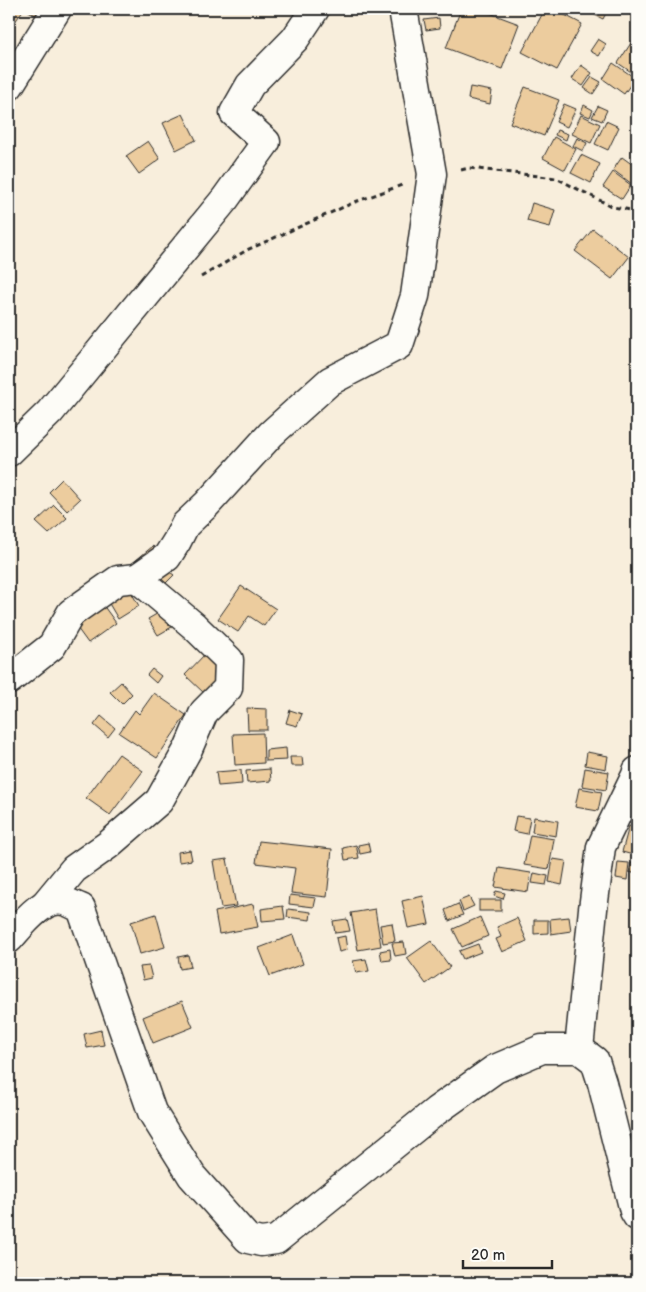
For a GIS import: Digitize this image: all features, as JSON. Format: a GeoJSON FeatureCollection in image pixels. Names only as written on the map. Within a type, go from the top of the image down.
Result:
{"type":"FeatureCollection","features":[{"type":"Feature","properties":{"kind":"street"},"geometry":{"type":"LineString","coordinates":[[9,86],[57,9]]}},
{"type":"Feature","properties":{"kind":"street"},"geometry":{"type":"LineString","coordinates":[[9,452],[50,412],[225,199],[266,142],[234,113],[250,85],[295,39],[315,9]]}},
{"type":"Feature","properties":{"kind":"street"},"geometry":{"type":"LineString","coordinates":[[9,680],[52,646],[71,613],[118,580],[137,578],[167,557],[185,525],[207,504],[271,434],[330,380],[399,345],[415,296],[432,174],[403,9]]}},
{"type":"Feature","properties":{"kind":"street"},"geometry":{"type":"LineString","coordinates":[[9,939],[46,903],[74,869],[108,845],[159,800],[188,749],[204,712],[228,688],[229,660],[194,626],[137,578]]}},
{"type":"Feature","properties":{"kind":"street"},"geometry":{"type":"LineString","coordinates":[[579,1049],[601,847],[637,771]]}},
{"type":"Feature","properties":{"kind":"street"},"geometry":{"type":"LineString","coordinates":[[46,903],[62,901],[81,908],[152,1112],[192,1176],[248,1238],[261,1242],[276,1240],[436,1111],[496,1070],[542,1049],[579,1049],[595,1061],[634,1211],[637,1216]]}},
{"type":"Feature","properties":{"kind":"path"},"geometry":{"type":"LineString","coordinates":[[195,280],[247,250],[355,202],[432,174],[469,168],[556,178],[613,207],[637,211]]}},
{"type":"Feature","properties":{"kind":"building"},"geometry":{"type":"Polygon","coordinates":[[[9,9],[23,10],[15,22],[9,17],[9,9]]]}},
{"type":"Feature","properties":{"kind":"building"},"geometry":{"type":"Polygon","coordinates":[[[25,9],[42,9],[37,16],[25,9]]]}},
{"type":"Feature","properties":{"kind":"building"},"geometry":{"type":"Polygon","coordinates":[[[461,9],[479,9],[519,24],[502,69],[446,48],[461,9]]]}},
{"type":"Feature","properties":{"kind":"building"},"geometry":{"type":"Polygon","coordinates":[[[545,9],[553,9],[582,24],[557,70],[522,52],[545,9]]]}},
{"type":"Feature","properties":{"kind":"building"},"geometry":{"type":"Polygon","coordinates":[[[588,9],[608,9],[603,19],[587,11],[588,9]]]}},
{"type":"Feature","properties":{"kind":"building"},"geometry":{"type":"Polygon","coordinates":[[[439,18],[440,28],[426,30],[424,20],[439,18]]]}},
{"type":"Feature","properties":{"kind":"building"},"geometry":{"type":"Polygon","coordinates":[[[598,39],[606,44],[599,56],[590,51],[598,39]]]}},
{"type":"Feature","properties":{"kind":"building"},"geometry":{"type":"Polygon","coordinates":[[[633,40],[637,43],[637,70],[634,74],[618,63],[633,40]]]}},
{"type":"Feature","properties":{"kind":"building"},"geometry":{"type":"Polygon","coordinates":[[[613,63],[635,78],[624,94],[603,79],[613,63]]]}},
{"type":"Feature","properties":{"kind":"building"},"geometry":{"type":"Polygon","coordinates":[[[581,65],[592,73],[583,86],[572,79],[581,65]]]}},
{"type":"Feature","properties":{"kind":"building"},"geometry":{"type":"Polygon","coordinates":[[[592,77],[601,82],[593,94],[584,88],[592,77]]]}},
{"type":"Feature","properties":{"kind":"building"},"geometry":{"type":"Polygon","coordinates":[[[470,87],[492,91],[490,104],[468,99],[470,87]]]}},
{"type":"Feature","properties":{"kind":"building"},"geometry":{"type":"Polygon","coordinates":[[[525,87],[559,100],[544,136],[510,123],[525,87]]]}},
{"type":"Feature","properties":{"kind":"building"},"geometry":{"type":"Polygon","coordinates":[[[564,104],[576,109],[567,127],[556,122],[564,104]]]}},
{"type":"Feature","properties":{"kind":"building"},"geometry":{"type":"Polygon","coordinates":[[[584,105],[593,110],[590,117],[580,113],[584,105]]]}},
{"type":"Feature","properties":{"kind":"building"},"geometry":{"type":"Polygon","coordinates":[[[598,106],[607,110],[602,121],[592,117],[598,106]]]}},
{"type":"Feature","properties":{"kind":"building"},"geometry":{"type":"Polygon","coordinates":[[[183,114],[196,140],[176,150],[163,123],[183,114]]]}},
{"type":"Feature","properties":{"kind":"building"},"geometry":{"type":"Polygon","coordinates":[[[581,115],[600,124],[591,143],[572,134],[581,115]]]}},
{"type":"Feature","properties":{"kind":"building"},"geometry":{"type":"Polygon","coordinates":[[[606,121],[619,127],[608,150],[595,144],[606,121]]]}},
{"type":"Feature","properties":{"kind":"building"},"geometry":{"type":"Polygon","coordinates":[[[557,130],[568,134],[566,140],[555,135],[557,130]]]}},
{"type":"Feature","properties":{"kind":"building"},"geometry":{"type":"Polygon","coordinates":[[[554,137],[576,149],[565,170],[543,158],[554,137]]]}},
{"type":"Feature","properties":{"kind":"building"},"geometry":{"type":"Polygon","coordinates":[[[577,138],[587,143],[583,151],[573,146],[577,138]]]}},
{"type":"Feature","properties":{"kind":"building"},"geometry":{"type":"Polygon","coordinates":[[[148,141],[160,159],[139,174],[126,156],[148,141]]]}},
{"type":"Feature","properties":{"kind":"building"},"geometry":{"type":"Polygon","coordinates":[[[581,155],[600,164],[591,183],[571,173],[581,155]]]}},
{"type":"Feature","properties":{"kind":"building"},"geometry":{"type":"Polygon","coordinates":[[[622,157],[637,168],[637,177],[632,184],[613,170],[622,157]]]}},
{"type":"Feature","properties":{"kind":"building"},"geometry":{"type":"Polygon","coordinates":[[[613,172],[631,185],[622,199],[603,187],[613,172]]]}},
{"type":"Feature","properties":{"kind":"building"},"geometry":{"type":"Polygon","coordinates":[[[532,203],[555,210],[550,227],[527,221],[532,203]]]}},
{"type":"Feature","properties":{"kind":"building"},"geometry":{"type":"Polygon","coordinates":[[[593,229],[629,257],[612,279],[575,251],[593,229]]]}},
{"type":"Feature","properties":{"kind":"building"},"geometry":{"type":"Polygon","coordinates":[[[62,479],[80,499],[67,511],[49,492],[62,479]]]}},
{"type":"Feature","properties":{"kind":"building"},"geometry":{"type":"Polygon","coordinates":[[[54,505],[67,518],[49,534],[36,522],[54,505]]]}},
{"type":"Feature","properties":{"kind":"building"},"geometry":{"type":"Polygon","coordinates":[[[153,546],[161,556],[144,571],[135,561],[153,546]]]}},
{"type":"Feature","properties":{"kind":"building"},"geometry":{"type":"Polygon","coordinates":[[[167,570],[174,575],[164,585],[159,580],[167,570]]]}},
{"type":"Feature","properties":{"kind":"building"},"geometry":{"type":"Polygon","coordinates":[[[126,583],[139,606],[118,619],[104,595],[126,583]]]}},
{"type":"Feature","properties":{"kind":"building"},"geometry":{"type":"Polygon","coordinates":[[[241,586],[276,609],[264,626],[249,616],[238,632],[218,619],[241,586]]]}},
{"type":"Feature","properties":{"kind":"building"},"geometry":{"type":"Polygon","coordinates":[[[100,601],[116,623],[88,643],[72,621],[100,601]]]}},
{"type":"Feature","properties":{"kind":"building"},"geometry":{"type":"Polygon","coordinates":[[[167,608],[177,624],[158,635],[148,619],[167,608]]]}},
{"type":"Feature","properties":{"kind":"building"},"geometry":{"type":"Polygon","coordinates":[[[206,653],[226,672],[205,694],[185,675],[206,653]]]}},
{"type":"Feature","properties":{"kind":"building"},"geometry":{"type":"Polygon","coordinates":[[[152,669],[161,676],[156,683],[147,675],[152,669]]]}},
{"type":"Feature","properties":{"kind":"building"},"geometry":{"type":"Polygon","coordinates":[[[121,682],[132,694],[122,704],[110,692],[121,682]]]}},
{"type":"Feature","properties":{"kind":"building"},"geometry":{"type":"Polygon","coordinates":[[[154,693],[186,715],[157,758],[119,733],[135,710],[139,714],[154,693]]]}},
{"type":"Feature","properties":{"kind":"building"},"geometry":{"type":"Polygon","coordinates":[[[247,708],[267,709],[267,730],[248,730],[247,708]]]}},
{"type":"Feature","properties":{"kind":"building"},"geometry":{"type":"Polygon","coordinates":[[[290,710],[302,714],[297,726],[286,723],[290,710]]]}},
{"type":"Feature","properties":{"kind":"building"},"geometry":{"type":"Polygon","coordinates":[[[101,716],[115,728],[108,737],[94,725],[101,716]]]}},
{"type":"Feature","properties":{"kind":"building"},"geometry":{"type":"Polygon","coordinates":[[[263,733],[264,763],[235,765],[233,734],[263,733]]]}},
{"type":"Feature","properties":{"kind":"building"},"geometry":{"type":"Polygon","coordinates":[[[286,748],[287,760],[266,761],[266,750],[286,748]]]}},
{"type":"Feature","properties":{"kind":"building"},"geometry":{"type":"Polygon","coordinates":[[[587,752],[608,756],[606,769],[585,765],[587,752]]]}},
{"type":"Feature","properties":{"kind":"building"},"geometry":{"type":"Polygon","coordinates":[[[119,754],[143,771],[110,815],[86,798],[119,754]]]}},
{"type":"Feature","properties":{"kind":"building"},"geometry":{"type":"Polygon","coordinates":[[[290,757],[302,757],[303,766],[291,766],[290,757]]]}},
{"type":"Feature","properties":{"kind":"building"},"geometry":{"type":"Polygon","coordinates":[[[585,768],[609,772],[606,790],[582,786],[585,768]]]}},
{"type":"Feature","properties":{"kind":"building"},"geometry":{"type":"Polygon","coordinates":[[[270,769],[271,781],[247,783],[246,771],[270,769]]]}},
{"type":"Feature","properties":{"kind":"building"},"geometry":{"type":"Polygon","coordinates":[[[241,770],[242,784],[218,786],[216,772],[241,770]]]}},
{"type":"Feature","properties":{"kind":"building"},"geometry":{"type":"Polygon","coordinates":[[[579,788],[602,792],[598,811],[575,807],[579,788]]]}},
{"type":"Feature","properties":{"kind":"building"},"geometry":{"type":"Polygon","coordinates":[[[516,816],[530,818],[527,834],[513,831],[516,816]]]}},
{"type":"Feature","properties":{"kind":"building"},"geometry":{"type":"Polygon","coordinates":[[[534,817],[558,821],[556,836],[532,832],[534,817]]]}},
{"type":"Feature","properties":{"kind":"building"},"geometry":{"type":"Polygon","coordinates":[[[629,826],[637,828],[637,856],[622,852],[629,826]]]}},
{"type":"Feature","properties":{"kind":"building"},"geometry":{"type":"Polygon","coordinates":[[[530,835],[554,839],[549,869],[524,865],[530,835]]]}},
{"type":"Feature","properties":{"kind":"building"},"geometry":{"type":"Polygon","coordinates":[[[259,841],[332,849],[327,897],[291,893],[295,868],[256,863],[259,841]]]}},
{"type":"Feature","properties":{"kind":"building"},"geometry":{"type":"Polygon","coordinates":[[[368,843],[370,852],[360,854],[358,845],[368,843]]]}},
{"type":"Feature","properties":{"kind":"building"},"geometry":{"type":"Polygon","coordinates":[[[356,845],[359,858],[345,860],[343,848],[356,845]]]}},
{"type":"Feature","properties":{"kind":"building"},"geometry":{"type":"Polygon","coordinates":[[[190,850],[192,860],[179,862],[178,852],[190,850]]]}},
{"type":"Feature","properties":{"kind":"building"},"geometry":{"type":"Polygon","coordinates":[[[227,859],[236,906],[221,908],[213,861],[227,859]]]}},
{"type":"Feature","properties":{"kind":"building"},"geometry":{"type":"Polygon","coordinates":[[[553,859],[566,861],[562,885],[549,882],[553,859]]]}},
{"type":"Feature","properties":{"kind":"building"},"geometry":{"type":"Polygon","coordinates":[[[618,862],[629,863],[627,880],[616,878],[618,862]]]}},
{"type":"Feature","properties":{"kind":"building"},"geometry":{"type":"Polygon","coordinates":[[[631,863],[637,864],[637,874],[629,872],[631,863]]]}},
{"type":"Feature","properties":{"kind":"building"},"geometry":{"type":"Polygon","coordinates":[[[499,868],[531,873],[528,892],[495,887],[499,868]]]}},
{"type":"Feature","properties":{"kind":"building"},"geometry":{"type":"Polygon","coordinates":[[[534,873],[548,876],[546,885],[532,883],[534,873]]]}},
{"type":"Feature","properties":{"kind":"building"},"geometry":{"type":"Polygon","coordinates":[[[496,891],[505,893],[503,899],[494,896],[496,891]]]}},
{"type":"Feature","properties":{"kind":"building"},"geometry":{"type":"Polygon","coordinates":[[[290,895],[316,898],[314,907],[289,904],[290,895]]]}},
{"type":"Feature","properties":{"kind":"building"},"geometry":{"type":"Polygon","coordinates":[[[423,896],[429,924],[408,928],[402,901],[423,896]]]}},
{"type":"Feature","properties":{"kind":"building"},"geometry":{"type":"Polygon","coordinates":[[[469,897],[474,906],[463,911],[459,901],[469,897]]]}},
{"type":"Feature","properties":{"kind":"building"},"geometry":{"type":"Polygon","coordinates":[[[479,900],[501,900],[501,911],[479,911],[479,900]]]}},
{"type":"Feature","properties":{"kind":"building"},"geometry":{"type":"Polygon","coordinates":[[[253,904],[258,927],[219,934],[215,912],[253,904]]]}},
{"type":"Feature","properties":{"kind":"building"},"geometry":{"type":"Polygon","coordinates":[[[458,904],[463,915],[449,921],[445,910],[458,904]]]}},
{"type":"Feature","properties":{"kind":"building"},"geometry":{"type":"Polygon","coordinates":[[[283,906],[285,919],[262,921],[261,909],[283,906]]]}},
{"type":"Feature","properties":{"kind":"building"},"geometry":{"type":"Polygon","coordinates":[[[288,909],[311,912],[310,920],[287,917],[288,909]]]}},
{"type":"Feature","properties":{"kind":"building"},"geometry":{"type":"Polygon","coordinates":[[[375,909],[381,946],[358,950],[351,913],[375,909]]]}},
{"type":"Feature","properties":{"kind":"building"},"geometry":{"type":"Polygon","coordinates":[[[156,914],[165,947],[140,954],[131,922],[156,914]]]}},
{"type":"Feature","properties":{"kind":"building"},"geometry":{"type":"Polygon","coordinates":[[[480,917],[488,936],[462,947],[453,929],[480,917]]]}},
{"type":"Feature","properties":{"kind":"building"},"geometry":{"type":"Polygon","coordinates":[[[569,917],[571,931],[551,934],[550,919],[569,917]]]}},
{"type":"Feature","properties":{"kind":"building"},"geometry":{"type":"Polygon","coordinates":[[[517,918],[527,941],[502,952],[496,939],[501,937],[497,927],[517,918]]]}},
{"type":"Feature","properties":{"kind":"building"},"geometry":{"type":"Polygon","coordinates":[[[347,919],[350,931],[335,933],[333,921],[347,919]]]}},
{"type":"Feature","properties":{"kind":"building"},"geometry":{"type":"Polygon","coordinates":[[[534,920],[548,920],[548,933],[534,934],[534,920]]]}},
{"type":"Feature","properties":{"kind":"building"},"geometry":{"type":"Polygon","coordinates":[[[392,923],[395,941],[383,943],[380,925],[392,923]]]}},
{"type":"Feature","properties":{"kind":"building"},"geometry":{"type":"Polygon","coordinates":[[[293,935],[303,964],[270,976],[259,948],[293,935]]]}},
{"type":"Feature","properties":{"kind":"building"},"geometry":{"type":"Polygon","coordinates":[[[345,936],[347,950],[339,952],[336,938],[345,936]]]}},
{"type":"Feature","properties":{"kind":"building"},"geometry":{"type":"Polygon","coordinates":[[[431,941],[450,967],[426,984],[407,958],[431,941]]]}},
{"type":"Feature","properties":{"kind":"building"},"geometry":{"type":"Polygon","coordinates":[[[404,942],[406,954],[395,956],[392,943],[404,942]]]}},
{"type":"Feature","properties":{"kind":"building"},"geometry":{"type":"Polygon","coordinates":[[[478,944],[481,952],[463,959],[459,951],[478,944]]]}},
{"type":"Feature","properties":{"kind":"building"},"geometry":{"type":"Polygon","coordinates":[[[390,949],[391,960],[382,961],[380,951],[390,949]]]}},
{"type":"Feature","properties":{"kind":"building"},"geometry":{"type":"Polygon","coordinates":[[[188,955],[191,967],[180,969],[178,957],[188,955]]]}},
{"type":"Feature","properties":{"kind":"building"},"geometry":{"type":"Polygon","coordinates":[[[366,959],[369,971],[356,973],[353,961],[366,959]]]}},
{"type":"Feature","properties":{"kind":"building"},"geometry":{"type":"Polygon","coordinates":[[[149,966],[152,978],[143,980],[140,967],[149,966]]]}},
{"type":"Feature","properties":{"kind":"building"},"geometry":{"type":"Polygon","coordinates":[[[182,1001],[193,1027],[153,1043],[143,1017],[182,1001]]]}},
{"type":"Feature","properties":{"kind":"building"},"geometry":{"type":"Polygon","coordinates":[[[101,1030],[104,1045],[87,1048],[84,1034],[101,1030]]]}}]}
